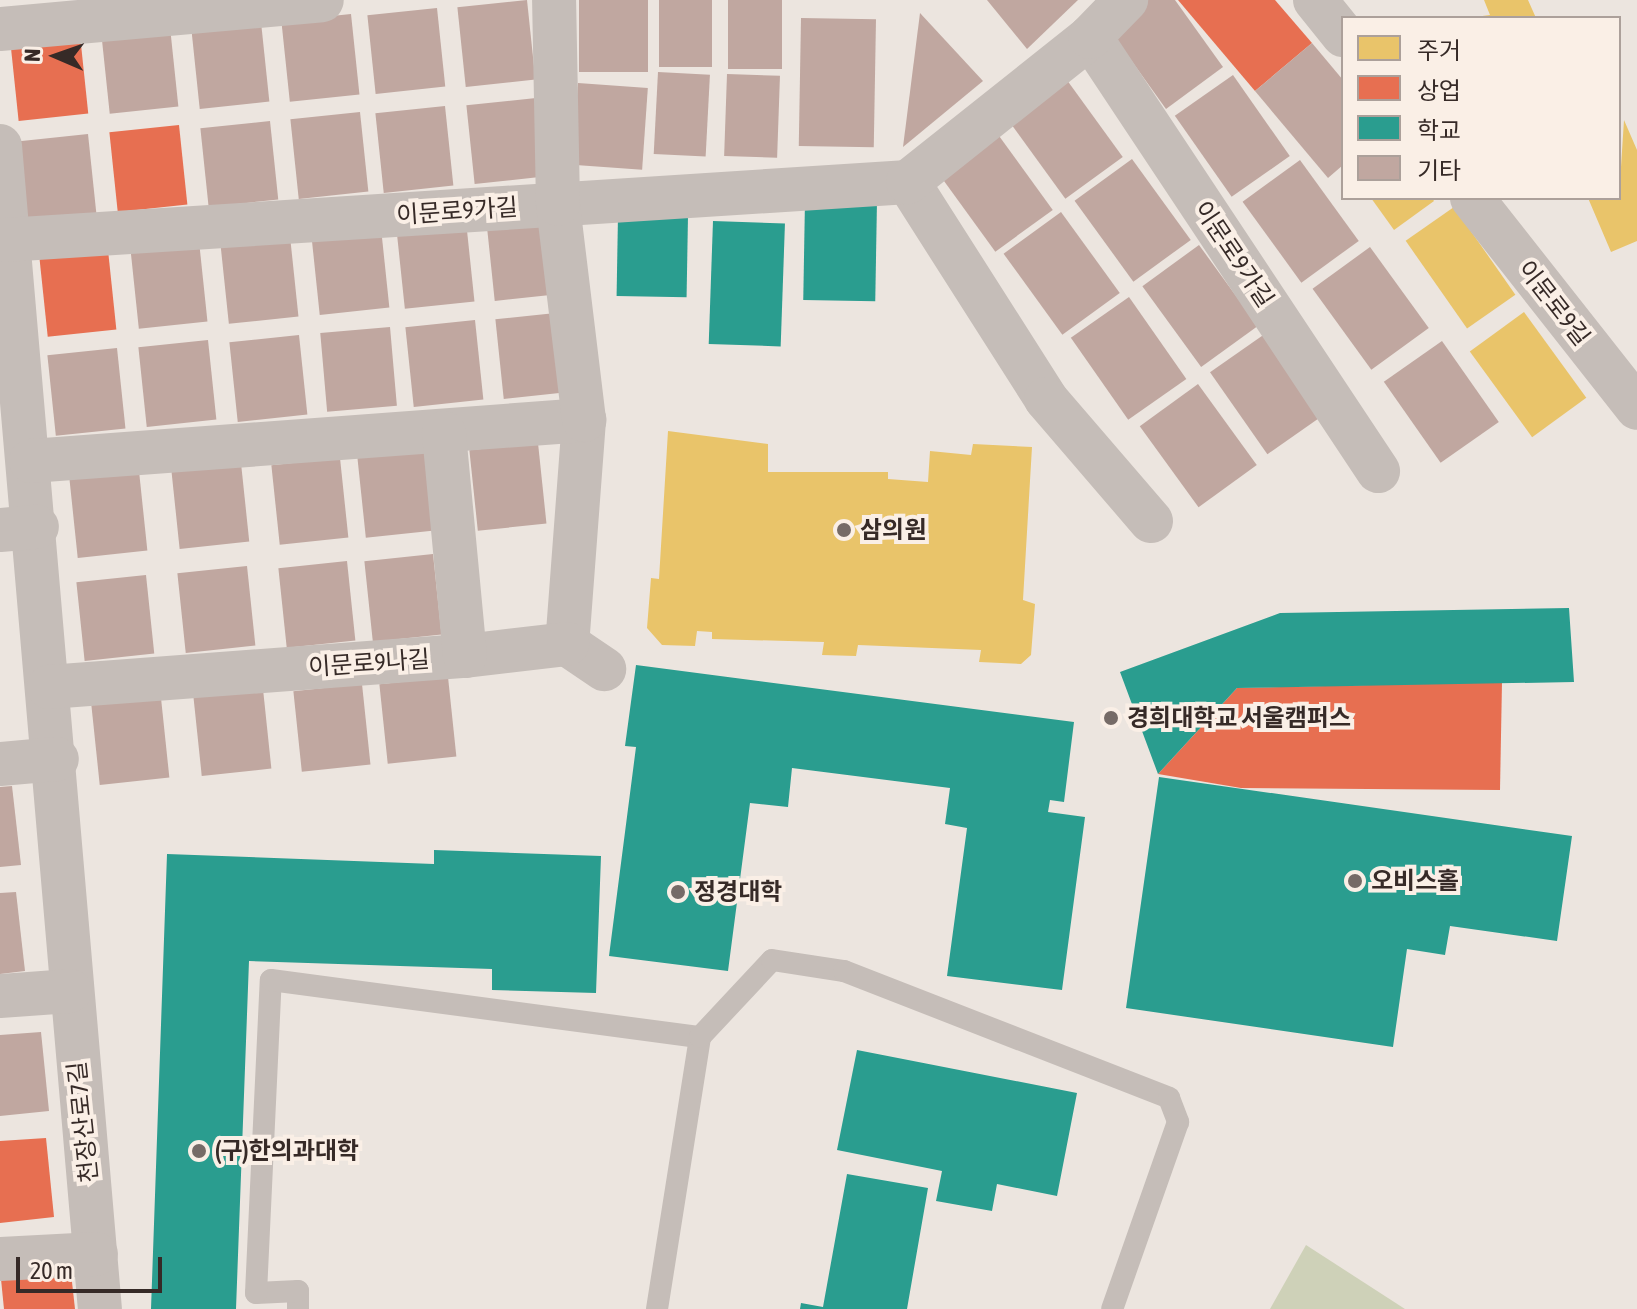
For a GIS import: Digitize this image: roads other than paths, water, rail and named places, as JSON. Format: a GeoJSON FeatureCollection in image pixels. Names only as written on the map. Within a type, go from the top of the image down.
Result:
{"type":"FeatureCollection","features":[{"type":"Feature","properties":{"kind":"street"},"geometry":{"type":"LineString","coordinates":[[0,29],[322,0]]}},
{"type":"Feature","properties":{"kind":"street"},"geometry":{"type":"LineString","coordinates":[[554,0],[558,204],[584,420],[567,644]]}},
{"type":"Feature","properties":{"kind":"street"},"geometry":{"type":"LineString","coordinates":[[1126,0],[1090,37],[908,182],[1046,399],[1151,521]]}},
{"type":"Feature","properties":{"kind":"street"},"geometry":{"type":"LineString","coordinates":[[1315,0],[1341,32]]}},
{"type":"Feature","properties":{"kind":"street","name":"이문로9가길"},"geometry":{"type":"LineString","coordinates":[[1090,37],[1378,471]]}},
{"type":"Feature","properties":{"kind":"street","name":"천장산로7길"},"geometry":{"type":"LineString","coordinates":[[0,146],[6,291],[31,461],[19,528],[49,687],[57,759],[70,991],[100,1309]]}},
{"type":"Feature","properties":{"kind":"street","name":"이문로9가길"},"geometry":{"type":"LineString","coordinates":[[6,240],[908,182]]}},
{"type":"Feature","properties":{"kind":"street","name":"이문로9길"},"geometry":{"type":"LineString","coordinates":[[1474,200],[1637,408]]}},
{"type":"Feature","properties":{"kind":"street"},"geometry":{"type":"LineString","coordinates":[[31,461],[444,433],[584,420]]}},
{"type":"Feature","properties":{"kind":"street","name":"이문로9나길"},"geometry":{"type":"LineString","coordinates":[[49,687],[465,656],[444,433]]}},
{"type":"Feature","properties":{"kind":"street"},"geometry":{"type":"LineString","coordinates":[[465,656],[567,644],[604,669]]}},
{"type":"Feature","properties":{"kind":"street"},"geometry":{"type":"LineString","coordinates":[[0,764],[57,759]]}},
{"type":"Feature","properties":{"kind":"street"},"geometry":{"type":"LineString","coordinates":[[0,996],[70,991]]}},
{"type":"Feature","properties":{"kind":"street"},"geometry":{"type":"LineString","coordinates":[[0,1259],[96,1254]]}},
{"type":"Feature","properties":{"kind":"lane"},"geometry":{"type":"LineString","coordinates":[[657,1309],[700,1037],[772,960],[844,971],[1169,1098],[1178,1122],[1112,1309]]}},
{"type":"Feature","properties":{"kind":"lane"},"geometry":{"type":"LineString","coordinates":[[298,1309],[298,1291],[256,1293],[271,980],[700,1037]]}},
{"type":"Feature","properties":{"kind":"place","name":"삼의원"},"geometry":{"type":"Point","coordinates":[844,530]}},
{"type":"Feature","properties":{"kind":"place","name":"경희대학교 서울캠퍼스"},"geometry":{"type":"Point","coordinates":[1111,718]}},
{"type":"Feature","properties":{"kind":"place","name":"오비스홀"},"geometry":{"type":"Point","coordinates":[1355,881]}},
{"type":"Feature","properties":{"kind":"place","name":"정경대학"},"geometry":{"type":"Point","coordinates":[678,892]}},
{"type":"Feature","properties":{"kind":"place","name":"(구)한의과대학"},"geometry":{"type":"Point","coordinates":[199,1151]}}]}
